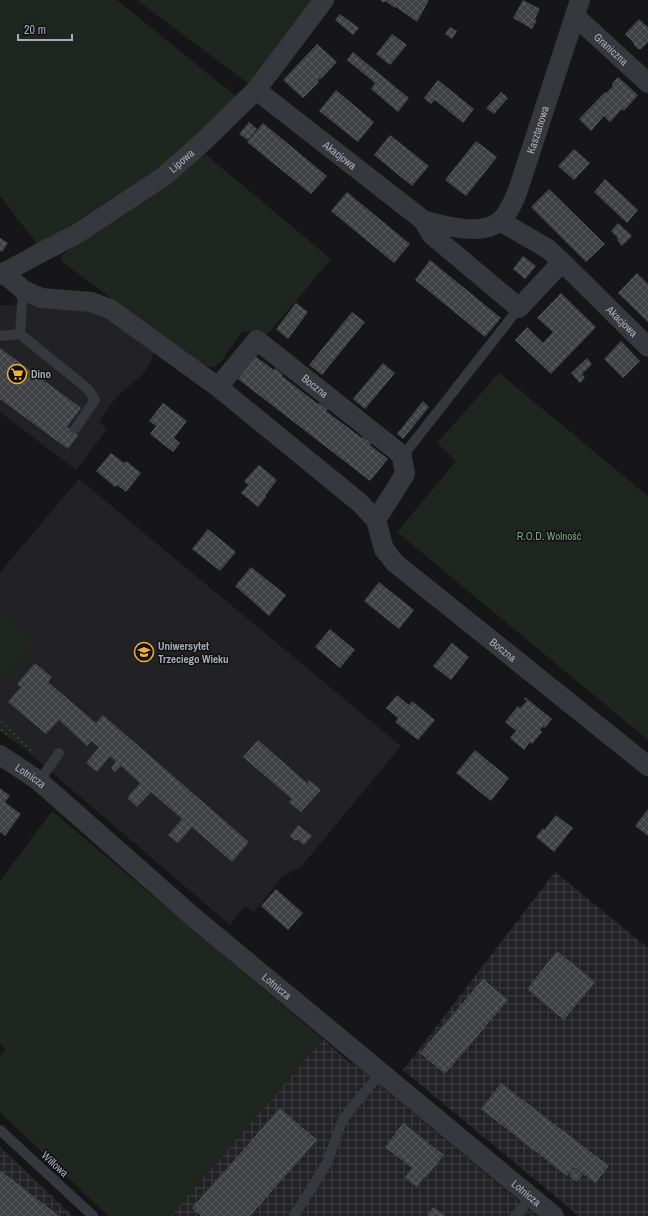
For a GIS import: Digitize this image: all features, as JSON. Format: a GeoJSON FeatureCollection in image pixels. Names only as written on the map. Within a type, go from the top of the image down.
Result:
{"type":"FeatureCollection","features":[{"type":"Feature","properties":{"kind":"street","name":"Lipowa"},"geometry":{"type":"LineString","coordinates":[[1,273],[75,235],[163,177],[205,140],[256,90],[324,0]]}},
{"type":"Feature","properties":{"kind":"street","name":"Graniczna"},"geometry":{"type":"LineString","coordinates":[[577,8],[648,83]]}},
{"type":"Feature","properties":{"kind":"street","name":"Kasztanowa"},"geometry":{"type":"LineString","coordinates":[[500,221],[511,207],[518,190],[577,8]]}},
{"type":"Feature","properties":{"kind":"street","name":"Akacjowa"},"geometry":{"type":"LineString","coordinates":[[256,90],[423,220],[432,235],[519,308]]}},
{"type":"Feature","properties":{"kind":"street","name":"Akacjowa"},"geometry":{"type":"LineString","coordinates":[[423,220],[443,226],[464,229],[480,228],[493,225],[500,221],[548,249],[648,347]]}},
{"type":"Feature","properties":{"kind":"street"},"geometry":{"type":"LineString","coordinates":[[519,308],[562,262]]}},
{"type":"Feature","properties":{"kind":"street","name":"Boczna"},"geometry":{"type":"LineString","coordinates":[[1,273],[23,290],[41,298],[92,302],[110,309],[218,387],[360,503],[376,520],[384,549],[395,563],[648,766]]}},
{"type":"Feature","properties":{"kind":"street","name":"Boczna"},"geometry":{"type":"LineString","coordinates":[[218,387],[257,340],[402,457]]}},
{"type":"Feature","properties":{"kind":"street"},"geometry":{"type":"LineString","coordinates":[[376,520],[405,474],[402,457]]}},
{"type":"Feature","properties":{"kind":"street","name":"Lotnicza"},"geometry":{"type":"LineString","coordinates":[[0,755],[40,781],[192,916],[554,1216]]}},
{"type":"Feature","properties":{"kind":"lane"},"geometry":{"type":"LineString","coordinates":[[20,334],[23,290]]}},
{"type":"Feature","properties":{"kind":"lane"},"geometry":{"type":"LineString","coordinates":[[402,457],[519,308]]}},
{"type":"Feature","properties":{"kind":"lane"},"geometry":{"type":"LineString","coordinates":[[0,336],[20,334],[88,389],[95,400],[75,429]]}},
{"type":"Feature","properties":{"kind":"lane"},"geometry":{"type":"LineString","coordinates":[[40,781],[59,753]]}},
{"type":"Feature","properties":{"kind":"lane"},"geometry":{"type":"LineString","coordinates":[[294,1216],[327,1163],[343,1119],[381,1072]]}},
{"type":"Feature","properties":{"kind":"lane","name":"Willowa"},"geometry":{"type":"LineString","coordinates":[[0,1130],[93,1216]]}},
{"type":"Feature","properties":{"kind":"lane"},"geometry":{"type":"LineString","coordinates":[[515,1216],[532,1198]]}},
{"type":"Feature","properties":{"kind":"shaded area"},"geometry":{"type":"Polygon","coordinates":[[[85,304],[156,348],[150,363],[143,374],[114,399],[99,422],[107,429],[76,470],[0,412],[0,305],[85,304]]]}},
{"type":"Feature","properties":{"kind":"shaded area","name":"Uniwersytet Trzeciego Wieku"},"geometry":{"type":"Polygon","coordinates":[[[79,479],[401,746],[301,867],[283,876],[254,912],[245,906],[230,925],[15,741],[0,731],[0,572],[79,479]]]}},
{"type":"Feature","properties":{"kind":"shaded area"},"geometry":{"type":"Polygon","coordinates":[[[555,872],[648,948],[648,1216],[579,1216],[403,1070],[555,872]]]}},
{"type":"Feature","properties":{"kind":"shaded area"},"geometry":{"type":"Polygon","coordinates":[[[323,1039],[351,1064],[352,1062],[537,1216],[170,1216],[323,1039]]]}},
{"type":"Feature","properties":{"kind":"shaded area"},"geometry":{"type":"Polygon","coordinates":[[[0,1147],[73,1216],[0,1216],[0,1147]]]}},
{"type":"Feature","properties":{"kind":"green space"},"geometry":{"type":"Polygon","coordinates":[[[0,0],[117,0],[238,98],[163,165],[39,246],[0,196],[0,0]]]}},
{"type":"Feature","properties":{"kind":"green space"},"geometry":{"type":"Polygon","coordinates":[[[137,0],[313,0],[249,84],[137,0]]]}},
{"type":"Feature","properties":{"kind":"green space"},"geometry":{"type":"Polygon","coordinates":[[[205,154],[331,259],[269,333],[262,334],[242,332],[220,363],[214,367],[201,365],[61,261],[62,255],[205,154]]]}},
{"type":"Feature","properties":{"kind":"green space","name":"R.O.D. Wolność"},"geometry":{"type":"Polygon","coordinates":[[[499,373],[648,496],[648,740],[397,532],[456,461],[437,443],[499,373]]]}},
{"type":"Feature","properties":{"kind":"green space"},"geometry":{"type":"Polygon","coordinates":[[[0,608],[34,638],[34,643],[0,683],[0,608]]]}},
{"type":"Feature","properties":{"kind":"green space"},"geometry":{"type":"Polygon","coordinates":[[[0,720],[34,749],[31,752],[0,731],[0,720]]]}},
{"type":"Feature","properties":{"kind":"green space"},"geometry":{"type":"Polygon","coordinates":[[[52,811],[323,1039],[170,1216],[108,1216],[0,1112],[0,1056],[5,1050],[0,1044],[0,881],[52,811]]]}},
{"type":"Feature","properties":{"kind":"building"},"geometry":{"type":"Polygon","coordinates":[[[380,0],[429,0],[417,22],[396,7],[395,8],[385,1],[384,3],[380,0]]]}},
{"type":"Feature","properties":{"kind":"building"},"geometry":{"type":"Polygon","coordinates":[[[523,0],[540,9],[535,19],[537,20],[532,29],[513,18],[523,0]]]}},
{"type":"Feature","properties":{"kind":"building"},"geometry":{"type":"Polygon","coordinates":[[[340,14],[359,28],[353,35],[335,20],[340,14]]]}},
{"type":"Feature","properties":{"kind":"building"},"geometry":{"type":"Polygon","coordinates":[[[639,19],[648,27],[648,42],[641,49],[638,49],[625,34],[639,19]]]}},
{"type":"Feature","properties":{"kind":"building"},"geometry":{"type":"Polygon","coordinates":[[[450,27],[457,31],[452,39],[445,34],[450,27]]]}},
{"type":"Feature","properties":{"kind":"building"},"geometry":{"type":"Polygon","coordinates":[[[392,34],[407,45],[390,65],[376,54],[392,34]]]}},
{"type":"Feature","properties":{"kind":"building"},"geometry":{"type":"Polygon","coordinates":[[[317,44],[337,62],[321,79],[320,78],[318,81],[319,82],[303,98],[283,80],[317,44]]]}},
{"type":"Feature","properties":{"kind":"building"},"geometry":{"type":"Polygon","coordinates":[[[353,52],[409,98],[398,112],[371,89],[375,83],[347,60],[353,52]]]}},
{"type":"Feature","properties":{"kind":"building"},"geometry":{"type":"Polygon","coordinates":[[[618,77],[638,95],[624,111],[622,109],[610,122],[604,116],[591,131],[579,119],[605,92],[606,93],[613,86],[612,84],[618,77]]]}},
{"type":"Feature","properties":{"kind":"building"},"geometry":{"type":"Polygon","coordinates":[[[438,80],[474,109],[463,123],[435,100],[431,104],[424,98],[438,80]]]}},
{"type":"Feature","properties":{"kind":"building"},"geometry":{"type":"Polygon","coordinates":[[[336,90],[374,122],[358,142],[319,111],[336,90]]]}},
{"type":"Feature","properties":{"kind":"building"},"geometry":{"type":"Polygon","coordinates":[[[501,92],[508,98],[494,114],[486,108],[501,92]]]}},
{"type":"Feature","properties":{"kind":"building"},"geometry":{"type":"Polygon","coordinates":[[[249,122],[257,129],[248,140],[239,134],[249,122]]]}},
{"type":"Feature","properties":{"kind":"building"},"geometry":{"type":"Polygon","coordinates":[[[263,123],[327,176],[311,194],[247,142],[263,123]]]}},
{"type":"Feature","properties":{"kind":"building"},"geometry":{"type":"Polygon","coordinates":[[[390,135],[429,166],[412,186],[374,155],[390,135]]]}},
{"type":"Feature","properties":{"kind":"building"},"geometry":{"type":"Polygon","coordinates":[[[476,141],[497,157],[466,196],[445,180],[476,141]]]}},
{"type":"Feature","properties":{"kind":"building"},"geometry":{"type":"Polygon","coordinates":[[[574,149],[590,163],[574,180],[558,166],[574,149]]]}},
{"type":"Feature","properties":{"kind":"building"},"geometry":{"type":"Polygon","coordinates":[[[605,179],[638,210],[627,223],[594,192],[605,179]]]}},
{"type":"Feature","properties":{"kind":"building"},"geometry":{"type":"Polygon","coordinates":[[[549,189],[605,244],[586,262],[531,207],[549,189]]]}},
{"type":"Feature","properties":{"kind":"building"},"geometry":{"type":"Polygon","coordinates":[[[347,192],[410,244],[394,263],[331,211],[347,192]]]}},
{"type":"Feature","properties":{"kind":"building"},"geometry":{"type":"Polygon","coordinates":[[[618,223],[632,236],[622,246],[617,240],[618,238],[611,231],[618,223]]]}},
{"type":"Feature","properties":{"kind":"building"},"geometry":{"type":"Polygon","coordinates":[[[0,238],[8,243],[2,252],[0,251],[0,238]]]}},
{"type":"Feature","properties":{"kind":"building"},"geometry":{"type":"Polygon","coordinates":[[[523,256],[536,266],[525,279],[513,269],[523,256]]]}},
{"type":"Feature","properties":{"kind":"building"},"geometry":{"type":"Polygon","coordinates":[[[430,260],[501,318],[485,337],[415,280],[430,260]]]}},
{"type":"Feature","properties":{"kind":"building"},"geometry":{"type":"Polygon","coordinates":[[[637,273],[648,284],[648,322],[618,293],[637,273]]]}},
{"type":"Feature","properties":{"kind":"building"},"geometry":{"type":"Polygon","coordinates":[[[561,293],[596,327],[551,374],[515,340],[527,327],[543,343],[553,332],[537,318],[561,293]]]}},
{"type":"Feature","properties":{"kind":"building"},"geometry":{"type":"Polygon","coordinates":[[[296,303],[308,312],[288,339],[276,329],[296,303]]]}},
{"type":"Feature","properties":{"kind":"building"},"geometry":{"type":"Polygon","coordinates":[[[352,312],[365,322],[322,375],[309,365],[352,312]]]}},
{"type":"Feature","properties":{"kind":"building"},"geometry":{"type":"Polygon","coordinates":[[[621,341],[640,361],[623,378],[604,359],[621,341]]]}},
{"type":"Feature","properties":{"kind":"building","name":"Dino"},"geometry":{"type":"Polygon","coordinates":[[[0,348],[81,408],[67,427],[78,435],[68,449],[0,399],[0,348]]]}},
{"type":"Feature","properties":{"kind":"building"},"geometry":{"type":"Polygon","coordinates":[[[255,356],[274,370],[275,368],[283,375],[282,376],[318,404],[319,403],[328,409],[326,411],[371,443],[370,445],[388,459],[370,481],[238,379],[255,356]]]}},
{"type":"Feature","properties":{"kind":"building"},"geometry":{"type":"Polygon","coordinates":[[[587,358],[592,364],[582,374],[585,378],[580,383],[571,373],[587,358]]]}},
{"type":"Feature","properties":{"kind":"building"},"geometry":{"type":"Polygon","coordinates":[[[383,363],[395,373],[365,409],[353,399],[383,363]]]}},
{"type":"Feature","properties":{"kind":"building"},"geometry":{"type":"Polygon","coordinates":[[[423,401],[429,407],[403,439],[397,434],[423,401]]]}},
{"type":"Feature","properties":{"kind":"building"},"geometry":{"type":"Polygon","coordinates":[[[163,403],[187,421],[174,438],[180,443],[173,452],[150,434],[156,426],[149,421],[163,403]]]}},
{"type":"Feature","properties":{"kind":"building"},"geometry":{"type":"Polygon","coordinates":[[[111,453],[124,463],[126,461],[141,473],[126,492],[117,485],[115,487],[96,471],[111,453]]]}},
{"type":"Feature","properties":{"kind":"building"},"geometry":{"type":"Polygon","coordinates":[[[259,465],[277,480],[258,507],[241,493],[248,485],[244,481],[259,465]]]}},
{"type":"Feature","properties":{"kind":"building"},"geometry":{"type":"Polygon","coordinates":[[[208,529],[236,552],[220,571],[192,549],[208,529]]]}},
{"type":"Feature","properties":{"kind":"building"},"geometry":{"type":"Polygon","coordinates":[[[251,567],[286,595],[269,616],[235,586],[251,567]]]}},
{"type":"Feature","properties":{"kind":"building"},"geometry":{"type":"Polygon","coordinates":[[[379,582],[414,610],[399,629],[364,601],[379,582]]]}},
{"type":"Feature","properties":{"kind":"building"},"geometry":{"type":"Polygon","coordinates":[[[330,629],[355,650],[340,668],[315,647],[330,629]]]}},
{"type":"Feature","properties":{"kind":"building"},"geometry":{"type":"Polygon","coordinates":[[[452,643],[469,657],[451,680],[433,666],[452,643]]]}},
{"type":"Feature","properties":{"kind":"building"},"geometry":{"type":"Polygon","coordinates":[[[35,663],[52,677],[48,682],[96,723],[103,715],[249,842],[232,862],[192,827],[178,843],[168,835],[182,819],[151,792],[137,807],[127,798],[140,783],[121,766],[115,772],[111,768],[116,762],[110,756],[97,772],[86,763],[99,747],[91,741],[87,746],[59,720],[46,734],[8,702],[21,687],[17,684],[35,663]]]}},
{"type":"Feature","properties":{"kind":"building"},"geometry":{"type":"Polygon","coordinates":[[[397,695],[409,705],[412,701],[435,720],[418,740],[395,722],[398,718],[386,708],[397,695]]]}},
{"type":"Feature","properties":{"kind":"building"},"geometry":{"type":"Polygon","coordinates":[[[525,697],[552,719],[545,728],[544,726],[540,730],[542,732],[532,744],[530,742],[524,750],[510,738],[516,731],[505,722],[518,706],[520,708],[527,701],[524,699],[525,697]]]}},
{"type":"Feature","properties":{"kind":"building"},"geometry":{"type":"Polygon","coordinates":[[[258,740],[307,783],[309,780],[321,790],[301,812],[289,802],[292,799],[243,757],[258,740]]]}},
{"type":"Feature","properties":{"kind":"building"},"geometry":{"type":"Polygon","coordinates":[[[475,750],[509,778],[491,801],[456,773],[475,750]]]}},
{"type":"Feature","properties":{"kind":"building"},"geometry":{"type":"Polygon","coordinates":[[[0,788],[10,796],[5,802],[21,814],[5,836],[0,832],[0,788]]]}},
{"type":"Feature","properties":{"kind":"building"},"geometry":{"type":"Polygon","coordinates":[[[648,809],[648,836],[635,826],[648,809]]]}},
{"type":"Feature","properties":{"kind":"building"},"geometry":{"type":"Polygon","coordinates":[[[556,815],[573,828],[554,852],[536,837],[543,828],[544,830],[556,815]]]}},
{"type":"Feature","properties":{"kind":"building"},"geometry":{"type":"Polygon","coordinates":[[[298,825],[312,836],[304,845],[297,839],[296,841],[290,836],[298,825]]]}},
{"type":"Feature","properties":{"kind":"building"},"geometry":{"type":"Polygon","coordinates":[[[276,889],[303,913],[288,930],[261,906],[276,889]]]}},
{"type":"Feature","properties":{"kind":"building"},"geometry":{"type":"Polygon","coordinates":[[[557,951],[595,982],[564,1020],[527,989],[557,951]]]}},
{"type":"Feature","properties":{"kind":"building"},"geometry":{"type":"Polygon","coordinates":[[[483,979],[508,1000],[445,1074],[420,1053],[483,979]]]}},
{"type":"Feature","properties":{"kind":"building"},"geometry":{"type":"Polygon","coordinates":[[[501,1083],[609,1166],[595,1183],[574,1167],[567,1176],[481,1109],[501,1083]]]}},
{"type":"Feature","properties":{"kind":"building"},"geometry":{"type":"Polygon","coordinates":[[[280,1108],[317,1140],[250,1216],[201,1216],[192,1208],[280,1108]]]}},
{"type":"Feature","properties":{"kind":"building"},"geometry":{"type":"Polygon","coordinates":[[[403,1123],[444,1155],[417,1187],[405,1178],[412,1168],[385,1147],[403,1123]]]}},
{"type":"Feature","properties":{"kind":"building"},"geometry":{"type":"Polygon","coordinates":[[[574,1168],[583,1175],[577,1182],[569,1176],[574,1168]]]}},
{"type":"Feature","properties":{"kind":"building"},"geometry":{"type":"Polygon","coordinates":[[[0,1170],[59,1216],[0,1216],[0,1170]]]}},
{"type":"Feature","properties":{"kind":"building"},"geometry":{"type":"Polygon","coordinates":[[[433,1207],[446,1216],[427,1216],[433,1207]]]}},
{"type":"Feature","properties":{"kind":"place","name":"Dino"},"geometry":{"type":"Point","coordinates":[17,374]}},
{"type":"Feature","properties":{"kind":"place","name":"Uniwersytet Trzeciego Wieku"},"geometry":{"type":"Point","coordinates":[144,652]}}]}
